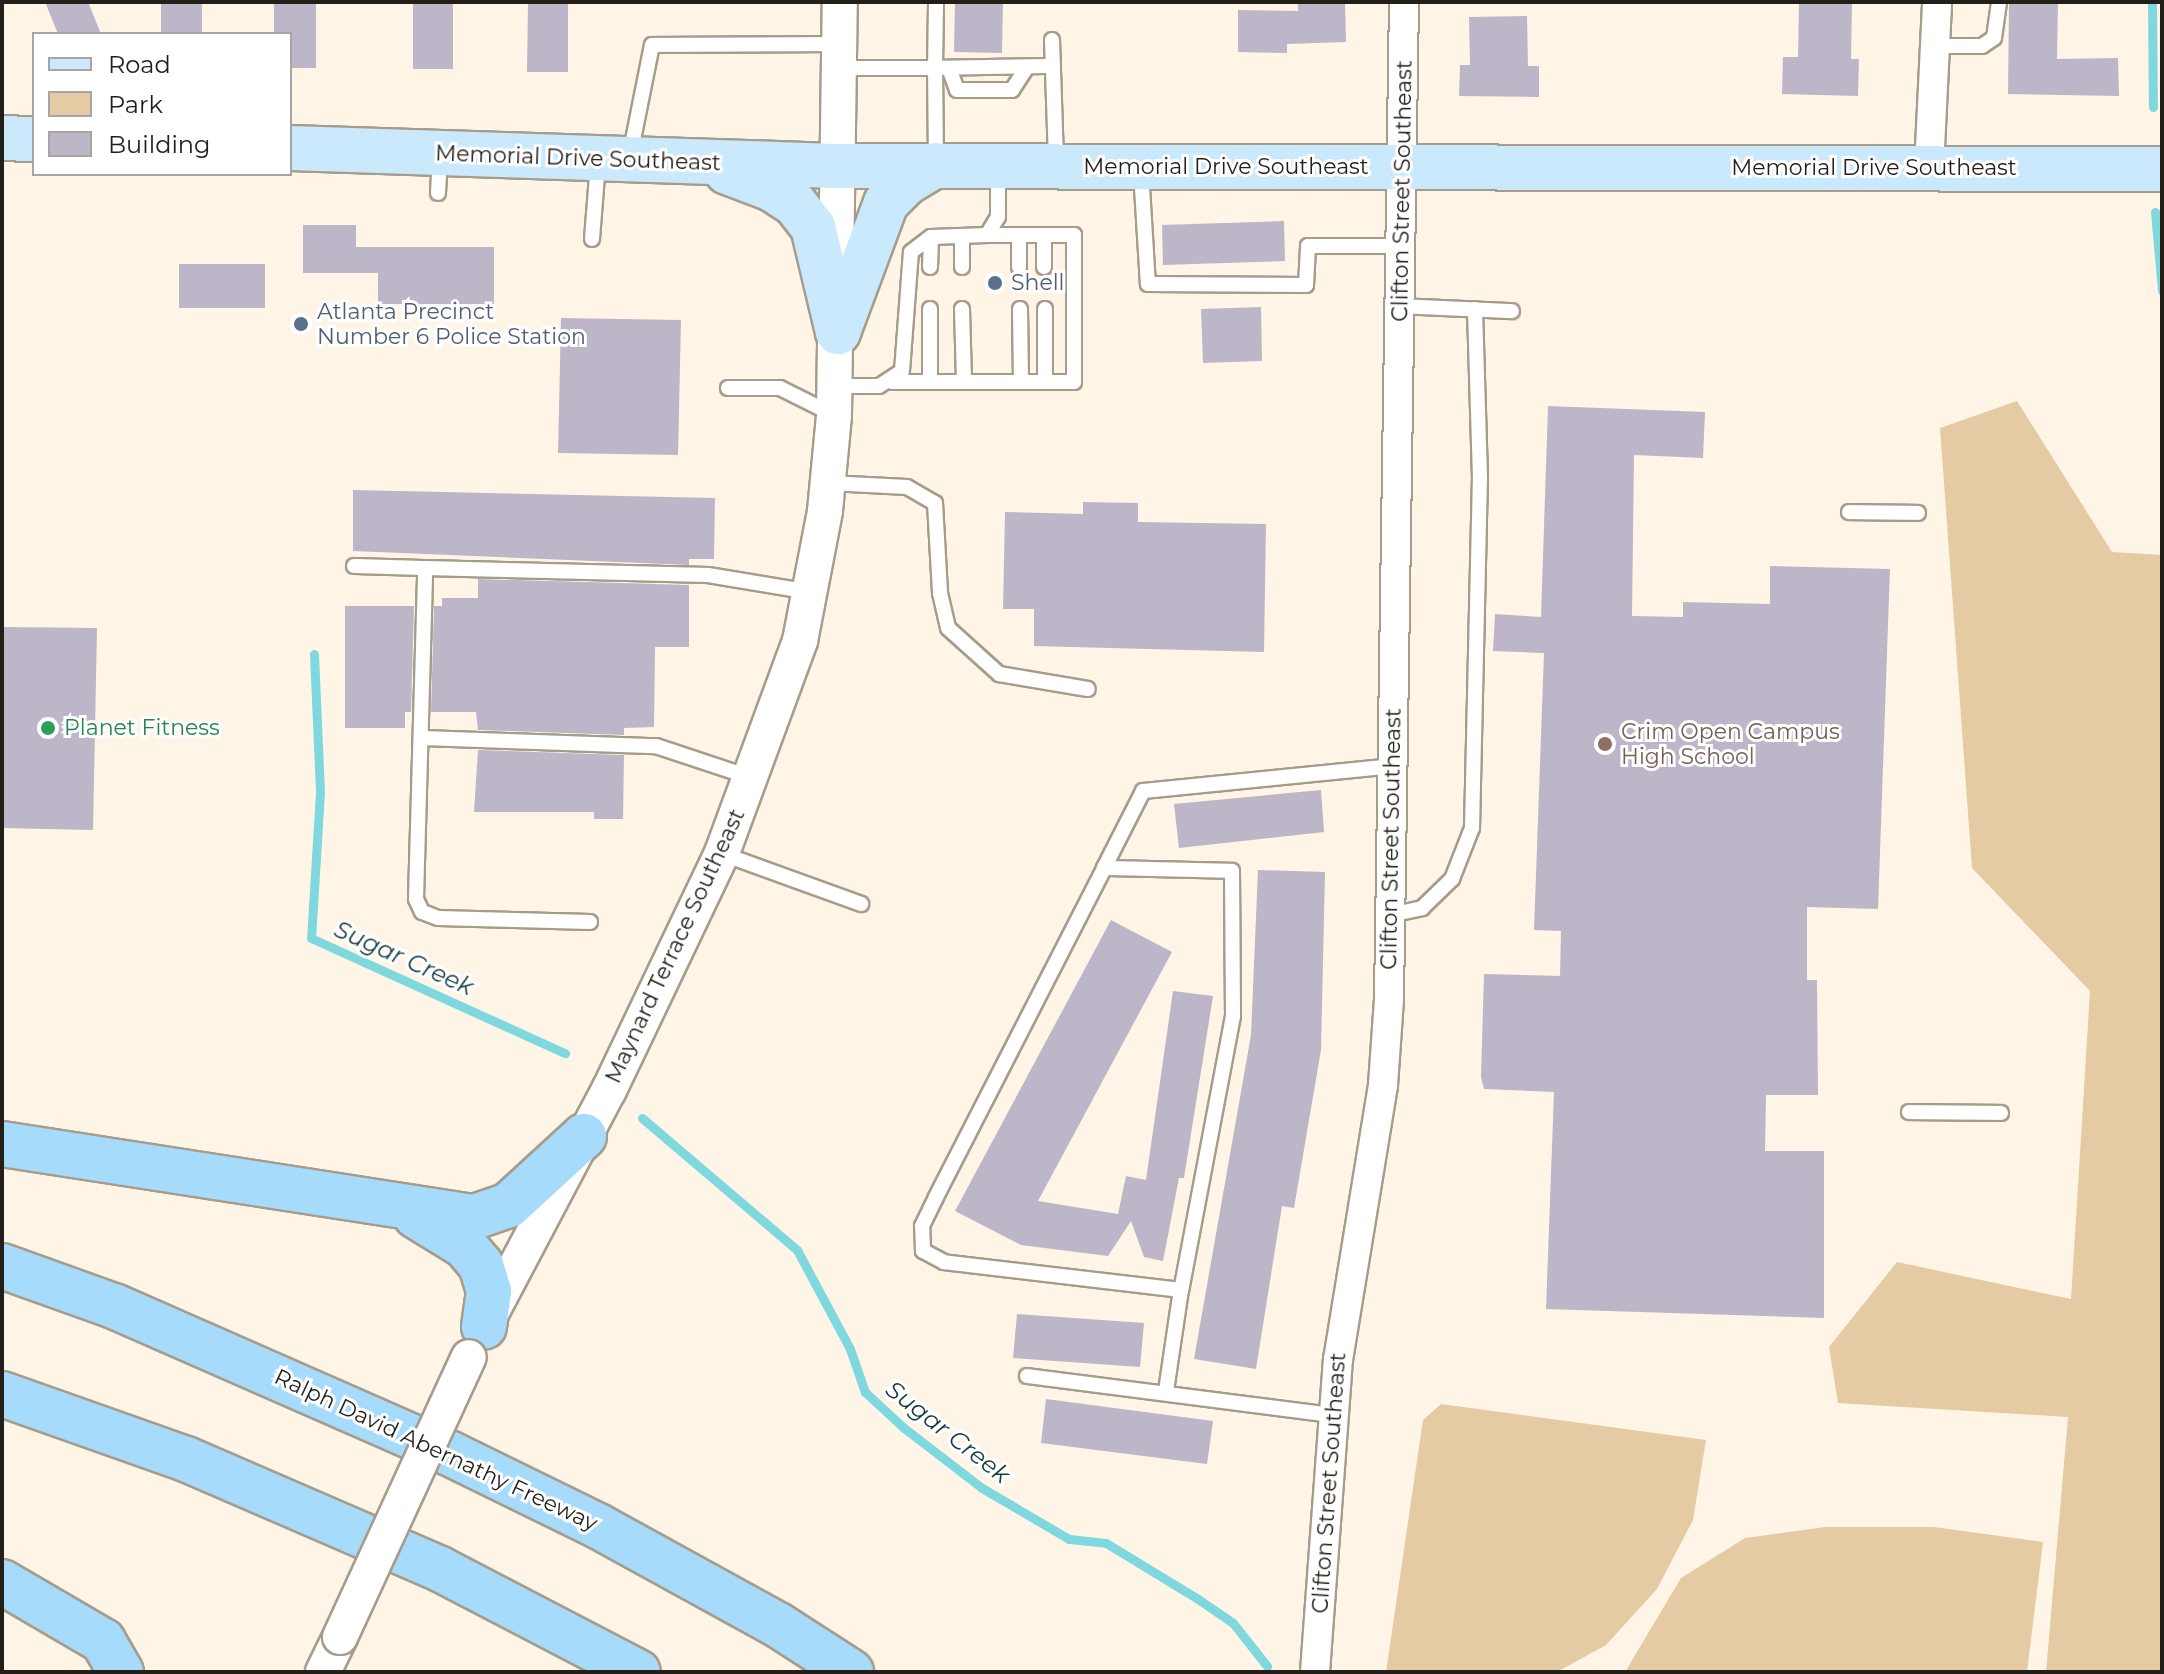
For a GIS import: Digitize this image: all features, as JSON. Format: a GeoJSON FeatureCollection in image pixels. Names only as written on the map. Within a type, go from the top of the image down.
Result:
{"type":"FeatureCollection","features":[{"type":"Feature","properties":{"kind":"highway"},"geometry":{"type":"LineString","coordinates":[[2,1144],[392,1207],[474,1217],[509,1205],[584,1136]]}},
{"type":"Feature","properties":{"kind":"highway"},"geometry":{"type":"LineString","coordinates":[[392,1207],[445,1232],[481,1265],[489,1291],[477,1342]]}},
{"type":"Feature","properties":{"kind":"highway","name":"Ralph David Abernathy Freeway"},"geometry":{"type":"LineString","coordinates":[[2,1266],[114,1306],[449,1453],[598,1526],[778,1625],[851,1672]]}},
{"type":"Feature","properties":{"kind":"highway"},"geometry":{"type":"LineString","coordinates":[[2,1394],[186,1459],[440,1569],[638,1672]]}},
{"type":"Feature","properties":{"kind":"highway"},"geometry":{"type":"LineString","coordinates":[[2,1582],[103,1641],[121,1672]]}},
{"type":"Feature","properties":{"kind":"main road"},"geometry":{"type":"LineString","coordinates":[[2,138],[32,139]]}},
{"type":"Feature","properties":{"kind":"main road","name":"Memorial Drive Southeast"},"geometry":{"type":"LineString","coordinates":[[292,148],[439,173],[613,159],[836,166],[2162,169]]}},
{"type":"Feature","properties":{"kind":"main road"},"geometry":{"type":"LineString","coordinates":[[694,162],[772,189],[795,204],[813,227],[823,256],[830,314],[838,332]]}},
{"type":"Feature","properties":{"kind":"main road"},"geometry":{"type":"LineString","coordinates":[[838,332],[886,203],[906,183],[936,165]]}},
{"type":"Feature","properties":{"kind":"street","name":"Maynard Terrace Southeast"},"geometry":{"type":"LineString","coordinates":[[323,1672],[477,1342],[584,1136],[722,853],[800,641],[829,483],[835,401],[840,2]]}},
{"type":"Feature","properties":{"kind":"street","name":"Clifton Street Southeast"},"geometry":{"type":"LineString","coordinates":[[1315,1672],[1333,1415],[1348,1275],[1383,1085],[1390,915],[1404,167],[1404,2]]}},
{"type":"Feature","properties":{"kind":"street"},"geometry":{"type":"LineString","coordinates":[[1929,168],[1937,2]]}},
{"type":"Feature","properties":{"kind":"lane"},"geometry":{"type":"LineString","coordinates":[[936,2],[942,68],[936,165]]}},
{"type":"Feature","properties":{"kind":"lane"},"geometry":{"type":"LineString","coordinates":[[1936,46],[1982,46],[1998,29],[1999,2]]}},
{"type":"Feature","properties":{"kind":"lane"},"geometry":{"type":"LineString","coordinates":[[1052,40],[1056,167]]}},
{"type":"Feature","properties":{"kind":"lane"},"geometry":{"type":"LineString","coordinates":[[592,239],[613,159],[652,45],[839,56],[942,68],[1053,66]]}},
{"type":"Feature","properties":{"kind":"lane"},"geometry":{"type":"LineString","coordinates":[[942,68],[957,90],[1012,90],[1027,67]]}},
{"type":"Feature","properties":{"kind":"lane"},"geometry":{"type":"LineString","coordinates":[[987,235],[998,217],[998,166]]}},
{"type":"Feature","properties":{"kind":"lane"},"geometry":{"type":"LineString","coordinates":[[1141,166],[1148,284],[1306,285],[1308,246],[1402,246]]}},
{"type":"Feature","properties":{"kind":"lane"},"geometry":{"type":"LineString","coordinates":[[1019,235],[1019,267]]}},
{"type":"Feature","properties":{"kind":"lane"},"geometry":{"type":"LineString","coordinates":[[1044,235],[1044,267]]}},
{"type":"Feature","properties":{"kind":"lane"},"geometry":{"type":"LineString","coordinates":[[728,388],[780,388],[835,401],[892,382],[1074,382],[1074,235],[931,237],[911,252],[906,355],[892,382]]}},
{"type":"Feature","properties":{"kind":"lane"},"geometry":{"type":"LineString","coordinates":[[930,267],[931,237]]}},
{"type":"Feature","properties":{"kind":"lane"},"geometry":{"type":"LineString","coordinates":[[962,237],[962,267]]}},
{"type":"Feature","properties":{"kind":"lane"},"geometry":{"type":"LineString","coordinates":[[1400,306],[1512,311]]}},
{"type":"Feature","properties":{"kind":"lane"},"geometry":{"type":"LineString","coordinates":[[930,309],[930,382]]}},
{"type":"Feature","properties":{"kind":"lane"},"geometry":{"type":"LineString","coordinates":[[962,309],[964,382]]}},
{"type":"Feature","properties":{"kind":"lane"},"geometry":{"type":"LineString","coordinates":[[1020,309],[1021,382]]}},
{"type":"Feature","properties":{"kind":"lane"},"geometry":{"type":"LineString","coordinates":[[1045,309],[1045,382]]}},
{"type":"Feature","properties":{"kind":"lane"},"geometry":{"type":"LineString","coordinates":[[1390,915],[1422,908],[1452,879],[1472,828],[1480,478],[1475,309]]}},
{"type":"Feature","properties":{"kind":"lane"},"geometry":{"type":"LineString","coordinates":[[829,483],[907,487],[935,503],[940,593],[948,628],[999,674],[1088,689]]}},
{"type":"Feature","properties":{"kind":"lane"},"geometry":{"type":"LineString","coordinates":[[1849,512],[1918,513]]}},
{"type":"Feature","properties":{"kind":"lane"},"geometry":{"type":"LineString","coordinates":[[354,566],[708,575],[811,593]]}},
{"type":"Feature","properties":{"kind":"lane"},"geometry":{"type":"LineString","coordinates":[[425,568],[423,738],[416,899],[422,912],[438,918],[590,922]]}},
{"type":"Feature","properties":{"kind":"lane"},"geometry":{"type":"LineString","coordinates":[[423,738],[656,746],[750,777]]}},
{"type":"Feature","properties":{"kind":"lane"},"geometry":{"type":"LineString","coordinates":[[1181,1290],[944,1262],[923,1251],[922,1226],[1143,791],[1392,766]]}},
{"type":"Feature","properties":{"kind":"lane"},"geometry":{"type":"LineString","coordinates":[[722,853],[861,904]]}},
{"type":"Feature","properties":{"kind":"lane"},"geometry":{"type":"LineString","coordinates":[[1104,868],[1232,871],[1233,1016],[1181,1290],[1166,1391]]}},
{"type":"Feature","properties":{"kind":"lane"},"geometry":{"type":"LineString","coordinates":[[1909,1112],[2001,1113]]}},
{"type":"Feature","properties":{"kind":"lane"},"geometry":{"type":"LineString","coordinates":[[1027,1376],[1166,1391],[1333,1415]]}},
{"type":"Feature","properties":{"kind":"green space"},"geometry":{"type":"Polygon","coordinates":[[[2017,401],[2112,552],[2162,555],[2162,1672],[2046,1672],[2068,1417],[1838,1403],[1829,1347],[1897,1262],[2071,1299],[2090,991],[1972,868],[1940,428],[2017,401]]]}},
{"type":"Feature","properties":{"kind":"green space"},"geometry":{"type":"Polygon","coordinates":[[[1441,1404],[1706,1440],[1693,1520],[1657,1589],[1606,1645],[1557,1672],[1386,1672],[1423,1420],[1441,1404]]]}},
{"type":"Feature","properties":{"kind":"green space"},"geometry":{"type":"Polygon","coordinates":[[[1825,1527],[1934,1527],[2043,1542],[2027,1672],[1625,1672],[1681,1578],[1745,1538],[1825,1527]]]}},
{"type":"Feature","properties":{"kind":"building"},"geometry":{"type":"Polygon","coordinates":[[[45,2],[88,2],[100,32],[57,32],[45,2]]]}},
{"type":"Feature","properties":{"kind":"building"},"geometry":{"type":"Polygon","coordinates":[[[161,2],[202,2],[202,32],[161,32],[161,2]]]}},
{"type":"Feature","properties":{"kind":"building"},"geometry":{"type":"Polygon","coordinates":[[[274,2],[316,2],[316,68],[292,68],[292,32],[274,32],[274,2]]]}},
{"type":"Feature","properties":{"kind":"building"},"geometry":{"type":"Polygon","coordinates":[[[413,2],[453,2],[453,69],[413,69],[413,2]]]}},
{"type":"Feature","properties":{"kind":"building"},"geometry":{"type":"Polygon","coordinates":[[[528,2],[568,2],[568,72],[527,72],[528,2]]]}},
{"type":"Feature","properties":{"kind":"building"},"geometry":{"type":"Polygon","coordinates":[[[955,2],[1003,2],[1002,53],[954,52],[955,2]]]}},
{"type":"Feature","properties":{"kind":"building"},"geometry":{"type":"Polygon","coordinates":[[[1298,2],[1345,2],[1346,42],[1287,44],[1287,53],[1238,52],[1238,10],[1298,11],[1298,2]]]}},
{"type":"Feature","properties":{"kind":"building"},"geometry":{"type":"Polygon","coordinates":[[[1799,2],[1852,2],[1851,59],[1859,59],[1858,96],[1782,94],[1783,57],[1798,57],[1799,2]]]}},
{"type":"Feature","properties":{"kind":"building"},"geometry":{"type":"Polygon","coordinates":[[[2009,2],[2058,2],[2057,59],[2118,58],[2119,96],[2008,94],[2009,2]]]}},
{"type":"Feature","properties":{"kind":"building"},"geometry":{"type":"Polygon","coordinates":[[[1527,16],[1528,66],[1539,66],[1539,97],[1459,96],[1460,65],[1470,65],[1469,17],[1527,16]]]}},
{"type":"Feature","properties":{"kind":"building"},"geometry":{"type":"Polygon","coordinates":[[[1284,221],[1285,261],[1163,265],[1162,225],[1284,221]]]}},
{"type":"Feature","properties":{"kind":"building"},"geometry":{"type":"Polygon","coordinates":[[[303,225],[356,225],[356,247],[494,247],[494,304],[378,304],[378,273],[303,273],[303,225]]]}},
{"type":"Feature","properties":{"kind":"building"},"geometry":{"type":"Polygon","coordinates":[[[179,264],[265,264],[265,308],[179,308],[179,264]]]}},
{"type":"Feature","properties":{"kind":"building"},"geometry":{"type":"Polygon","coordinates":[[[1261,307],[1262,361],[1203,363],[1201,309],[1261,307]]]}},
{"type":"Feature","properties":{"kind":"building"},"geometry":{"type":"Polygon","coordinates":[[[561,318],[681,320],[678,455],[558,453],[561,318]]]}},
{"type":"Feature","properties":{"kind":"building"},"geometry":{"type":"Polygon","coordinates":[[[1548,406],[1705,412],[1703,458],[1634,455],[1632,616],[1683,617],[1683,602],[1770,604],[1770,566],[1890,569],[1878,909],[1807,907],[1807,980],[1817,980],[1818,1095],[1766,1095],[1765,1151],[1824,1151],[1824,1318],[1546,1309],[1554,1092],[1484,1089],[1481,1077],[1484,974],[1560,976],[1561,931],[1534,930],[1544,653],[1493,651],[1495,614],[1541,617],[1548,406]]]}},
{"type":"Feature","properties":{"kind":"building"},"geometry":{"type":"Polygon","coordinates":[[[353,490],[715,498],[714,559],[689,559],[689,565],[353,551],[353,490]]]}},
{"type":"Feature","properties":{"kind":"building"},"geometry":{"type":"Polygon","coordinates":[[[1083,502],[1138,503],[1138,522],[1266,524],[1264,652],[1034,646],[1034,609],[1003,609],[1005,512],[1083,514],[1083,502]]]}},
{"type":"Feature","properties":{"kind":"building"},"geometry":{"type":"Polygon","coordinates":[[[478,579],[689,585],[689,647],[655,647],[654,727],[624,728],[624,735],[478,730],[476,712],[431,712],[434,606],[442,606],[442,598],[478,598],[478,579]]]}},
{"type":"Feature","properties":{"kind":"building"},"geometry":{"type":"Polygon","coordinates":[[[345,606],[414,606],[411,712],[405,712],[405,728],[345,728],[345,606]]]}},
{"type":"Feature","properties":{"kind":"building","name":"Planet Fitness"},"geometry":{"type":"Polygon","coordinates":[[[2,627],[97,628],[93,830],[2,828],[2,627]]]}},
{"type":"Feature","properties":{"kind":"building"},"geometry":{"type":"Polygon","coordinates":[[[478,750],[624,755],[623,819],[594,819],[594,812],[474,812],[478,750]]]}},
{"type":"Feature","properties":{"kind":"building"},"geometry":{"type":"Polygon","coordinates":[[[1321,790],[1324,832],[1179,848],[1174,804],[1321,790]]]}},
{"type":"Feature","properties":{"kind":"building"},"geometry":{"type":"Polygon","coordinates":[[[1258,870],[1325,872],[1321,1050],[1294,1208],[1282,1206],[1256,1369],[1194,1359],[1251,1035],[1258,870]]]}},
{"type":"Feature","properties":{"kind":"building"},"geometry":{"type":"Polygon","coordinates":[[[1111,920],[1172,952],[1038,1201],[1118,1214],[1126,1176],[1146,1180],[1173,991],[1213,996],[1184,1178],[1179,1178],[1163,1261],[1144,1257],[1131,1221],[1108,1256],[1021,1245],[955,1211],[1111,920]]]}},
{"type":"Feature","properties":{"kind":"building"},"geometry":{"type":"Polygon","coordinates":[[[1017,1314],[1144,1323],[1140,1367],[1013,1358],[1017,1314]]]}},
{"type":"Feature","properties":{"kind":"building"},"geometry":{"type":"Polygon","coordinates":[[[1046,1399],[1213,1421],[1207,1464],[1041,1443],[1046,1399]]]}},
{"type":"Feature","properties":{"kind":"waterway"},"geometry":{"type":"LineString","coordinates":[[2152,2],[2153,107]]}},
{"type":"Feature","properties":{"kind":"waterway"},"geometry":{"type":"LineString","coordinates":[[2155,212],[2162,291]]}},
{"type":"Feature","properties":{"kind":"waterway","name":"Sugar Creek"},"geometry":{"type":"LineString","coordinates":[[314,654],[320,792],[311,938],[565,1053]]}},
{"type":"Feature","properties":{"kind":"waterway","name":"Sugar Creek"},"geometry":{"type":"LineString","coordinates":[[642,1118],[797,1250],[850,1349],[865,1392],[904,1428],[982,1488],[1069,1539],[1106,1543],[1198,1599],[1233,1623],[1267,1666]]}},
{"type":"Feature","properties":{"kind":"place","name":"Shell"},"geometry":{"type":"Point","coordinates":[995,283]}},
{"type":"Feature","properties":{"kind":"place","name":"Atlanta Precinct Number 6 Police Station"},"geometry":{"type":"Point","coordinates":[301,324]}},
{"type":"Feature","properties":{"kind":"place","name":"Planet Fitness"},"geometry":{"type":"Point","coordinates":[48,728]}},
{"type":"Feature","properties":{"kind":"place","name":"Crim Open Campus High School"},"geometry":{"type":"Point","coordinates":[1605,744]}}]}
